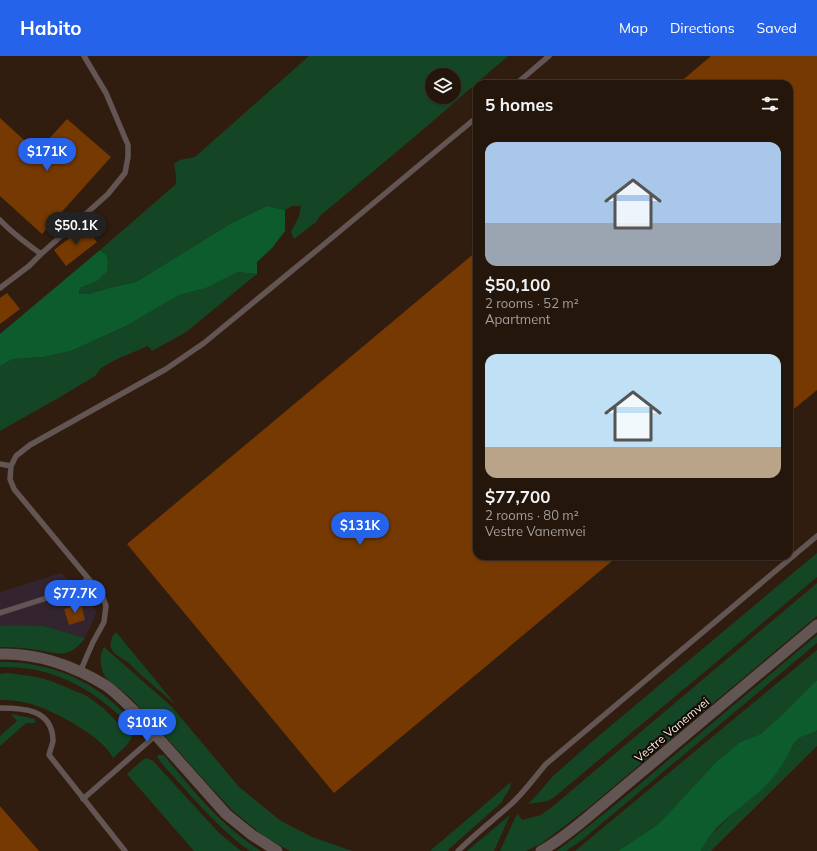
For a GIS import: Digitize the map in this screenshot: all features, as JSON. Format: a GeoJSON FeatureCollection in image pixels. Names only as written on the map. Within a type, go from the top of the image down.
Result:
{"type":"FeatureCollection","features":[{"type":"Feature","properties":{"kind":"street","name":"Vestre Vanemvei"},"geometry":{"type":"LineString","coordinates":[[541,851],[568,833],[595,811],[817,625]]}},
{"type":"Feature","properties":{"kind":"street"},"geometry":{"type":"LineString","coordinates":[[0,654],[46,659],[80,672],[105,686],[121,698],[137,714],[226,814],[252,835],[277,851]]}},
{"type":"Feature","properties":{"kind":"lane"},"geometry":{"type":"LineString","coordinates":[[0,288],[29,266],[108,194],[125,173],[128,157],[128,145],[106,92],[84,56]]}},
{"type":"Feature","properties":{"kind":"lane"},"geometry":{"type":"LineString","coordinates":[[521,80],[549,56]]}},
{"type":"Feature","properties":{"kind":"lane"},"geometry":{"type":"LineString","coordinates":[[80,672],[93,642],[104,622],[106,606],[102,595],[14,489],[10,479],[11,466],[16,456],[30,444],[166,369],[204,342],[322,246],[473,119]]}},
{"type":"Feature","properties":{"kind":"lane"},"geometry":{"type":"LineString","coordinates":[[0,220],[18,237],[41,254]]}},
{"type":"Feature","properties":{"kind":"lane"},"geometry":{"type":"LineString","coordinates":[[0,464],[11,466]]}},
{"type":"Feature","properties":{"kind":"lane"},"geometry":{"type":"LineString","coordinates":[[793,556],[817,536]]}},
{"type":"Feature","properties":{"kind":"lane"},"geometry":{"type":"LineString","coordinates":[[458,851],[510,806],[546,764],[788,560]]}},
{"type":"Feature","properties":{"kind":"lane"},"geometry":{"type":"LineString","coordinates":[[0,613],[75,589],[88,579]]}},
{"type":"Feature","properties":{"kind":"lane"},"geometry":{"type":"LineString","coordinates":[[0,708],[18,708],[36,712],[43,717],[50,726],[53,740],[49,755],[125,851]]}},
{"type":"Feature","properties":{"kind":"lane"},"geometry":{"type":"LineString","coordinates":[[83,799],[156,735]]}},
{"type":"Feature","properties":{"kind":"shaded area"},"geometry":{"type":"Polygon","coordinates":[[[61,573],[97,612],[85,638],[44,626],[0,626],[0,592],[61,573]]]}},
{"type":"Feature","properties":{"kind":"green space"},"geometry":{"type":"Polygon","coordinates":[[[309,56],[508,56],[480,80],[473,80],[473,86],[461,97],[461,68],[425,68],[425,104],[453,104],[320,216],[316,222],[294,239],[291,232],[299,216],[301,206],[292,206],[285,210],[267,206],[230,224],[136,282],[89,294],[79,294],[80,288],[97,281],[104,252],[100,250],[176,184],[174,164],[180,160],[195,157],[309,56]]]}},
{"type":"Feature","properties":{"kind":"green space"},"geometry":{"type":"Polygon","coordinates":[[[267,206],[285,210],[285,231],[272,248],[257,262],[257,274],[238,272],[206,288],[179,295],[128,325],[71,351],[43,357],[13,359],[0,366],[0,334],[100,250],[105,254],[108,262],[107,271],[97,281],[80,288],[79,294],[89,294],[136,282],[230,224],[267,206]]]}},
{"type":"Feature","properties":{"kind":"green space"},"geometry":{"type":"Polygon","coordinates":[[[238,272],[257,274],[186,332],[152,351],[148,346],[117,359],[101,368],[95,376],[0,431],[0,366],[13,359],[43,357],[71,351],[128,325],[179,295],[206,288],[238,272]]]}},
{"type":"Feature","properties":{"kind":"green space"},"geometry":{"type":"Polygon","coordinates":[[[817,553],[817,577],[553,798],[548,801],[528,804],[552,777],[595,739],[817,553]]]}},
{"type":"Feature","properties":{"kind":"green space"},"geometry":{"type":"Polygon","coordinates":[[[817,583],[817,616],[588,808],[542,843],[526,851],[500,851],[518,814],[522,820],[541,815],[552,807],[817,583]]]}},
{"type":"Feature","properties":{"kind":"green space"},"geometry":{"type":"Polygon","coordinates":[[[0,626],[44,626],[85,638],[74,649],[66,653],[0,647],[0,626]]]}},
{"type":"Feature","properties":{"kind":"green space"},"geometry":{"type":"Polygon","coordinates":[[[116,632],[176,705],[130,664],[114,653],[110,646],[112,637],[116,632]]]}},
{"type":"Feature","properties":{"kind":"green space"},"geometry":{"type":"Polygon","coordinates":[[[817,635],[817,643],[582,840],[566,851],[556,851],[615,805],[817,635]]]}},
{"type":"Feature","properties":{"kind":"green space"},"geometry":{"type":"Polygon","coordinates":[[[104,647],[172,707],[239,787],[281,821],[312,837],[352,851],[290,851],[265,837],[232,810],[133,700],[108,680],[103,672],[101,664],[101,655],[104,647]]]}},
{"type":"Feature","properties":{"kind":"green space"},"geometry":{"type":"Polygon","coordinates":[[[817,650],[817,680],[761,734],[740,742],[716,762],[657,825],[618,851],[575,851],[817,650]]]}},
{"type":"Feature","properties":{"kind":"green space"},"geometry":{"type":"Polygon","coordinates":[[[0,662],[17,662],[50,668],[81,680],[121,710],[132,721],[134,730],[105,703],[74,683],[39,671],[0,667],[0,662]]]}},
{"type":"Feature","properties":{"kind":"green space"},"geometry":{"type":"Polygon","coordinates":[[[8,673],[37,677],[51,681],[87,696],[103,708],[132,737],[127,745],[113,758],[102,744],[85,730],[54,713],[28,703],[0,700],[0,674],[8,673]]]}},
{"type":"Feature","properties":{"kind":"green space"},"geometry":{"type":"Polygon","coordinates":[[[817,680],[817,730],[800,737],[796,741],[771,780],[715,830],[701,851],[618,851],[657,825],[716,762],[740,742],[761,734],[817,680]]]}},
{"type":"Feature","properties":{"kind":"green space"},"geometry":{"type":"Polygon","coordinates":[[[11,714],[35,719],[35,723],[26,723],[0,746],[0,736],[17,721],[11,714]]]}},
{"type":"Feature","properties":{"kind":"green space"},"geometry":{"type":"Polygon","coordinates":[[[817,730],[817,746],[711,851],[701,851],[705,842],[711,835],[735,811],[771,780],[796,741],[804,735],[817,730]]]}},
{"type":"Feature","properties":{"kind":"green space"},"geometry":{"type":"Polygon","coordinates":[[[158,755],[164,755],[197,795],[221,820],[233,831],[261,851],[250,851],[222,828],[163,765],[157,757],[158,755]]]}},
{"type":"Feature","properties":{"kind":"green space"},"geometry":{"type":"Polygon","coordinates":[[[146,758],[153,761],[219,833],[241,851],[194,851],[127,774],[146,758]]]}},
{"type":"Feature","properties":{"kind":"green space"},"geometry":{"type":"Polygon","coordinates":[[[511,782],[510,788],[502,802],[448,851],[430,851],[511,782]]]}},
{"type":"Feature","properties":{"kind":"green space"},"geometry":{"type":"Polygon","coordinates":[[[510,815],[494,851],[467,851],[510,815]]]}},
{"type":"Feature","properties":{"kind":"building"},"geometry":{"type":"Polygon","coordinates":[[[711,56],[817,56],[817,390],[793,410],[793,80],[683,80],[711,56]]]}},
{"type":"Feature","properties":{"kind":"building"},"geometry":{"type":"Polygon","coordinates":[[[0,118],[37,152],[67,119],[111,157],[42,234],[0,196],[0,118]]]}},
{"type":"Feature","properties":{"kind":"building"},"geometry":{"type":"Polygon","coordinates":[[[85,226],[97,242],[66,266],[54,250],[85,226]]]}},
{"type":"Feature","properties":{"kind":"building"},"geometry":{"type":"Polygon","coordinates":[[[473,254],[473,560],[613,560],[334,793],[127,544],[473,254]]]}},
{"type":"Feature","properties":{"kind":"building"},"geometry":{"type":"Polygon","coordinates":[[[7,293],[20,309],[0,324],[0,298],[7,293]]]}},
{"type":"Feature","properties":{"kind":"building"},"geometry":{"type":"Polygon","coordinates":[[[81,604],[85,620],[69,625],[64,609],[81,604]]]}},
{"type":"Feature","properties":{"kind":"building"},"geometry":{"type":"Polygon","coordinates":[[[0,806],[39,851],[0,851],[0,806]]]}}]}
